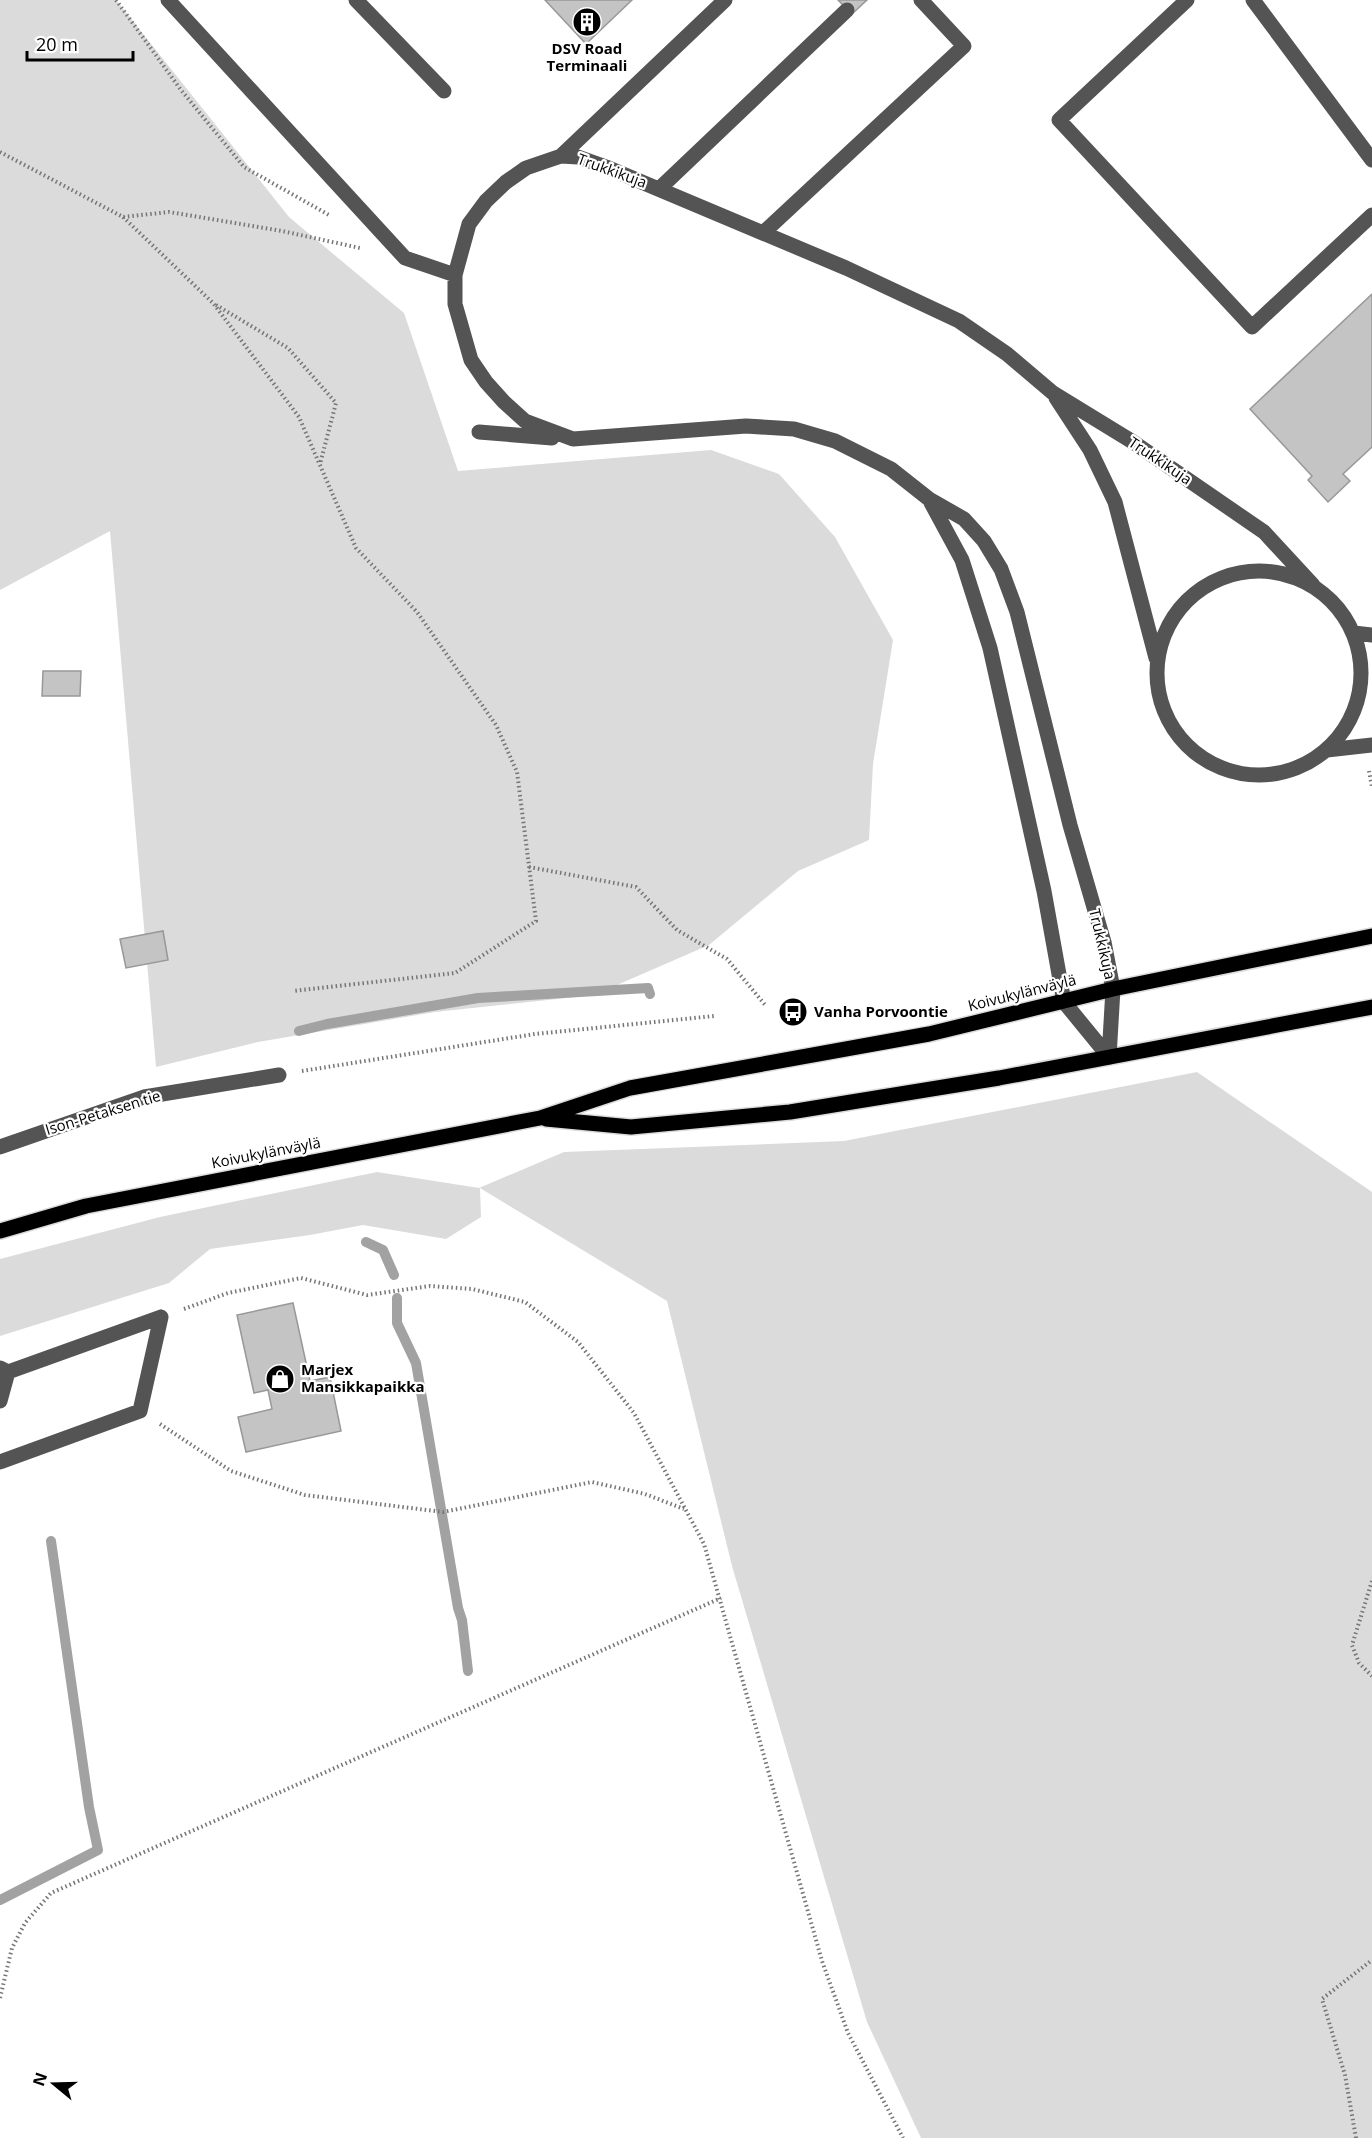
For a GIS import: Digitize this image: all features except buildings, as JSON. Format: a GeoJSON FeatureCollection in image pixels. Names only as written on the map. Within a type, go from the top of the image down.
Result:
{"type":"FeatureCollection","features":[{"type":"Feature","properties":{"kind":"main road","name":"Koivukylänväylä"},"geometry":{"type":"LineString","coordinates":[[0,1231],[87,1206],[540,1118],[630,1088],[929,1034],[1113,989],[1372,936]]}},
{"type":"Feature","properties":{"kind":"main road","name":"Koivukylänväylä"},"geometry":{"type":"LineString","coordinates":[[540,1118],[630,1127],[790,1112],[999,1078],[1372,1007]]}},
{"type":"Feature","properties":{"kind":"street"},"geometry":{"type":"LineString","coordinates":[[168,0],[405,258],[455,275]]}},
{"type":"Feature","properties":{"kind":"street"},"geometry":{"type":"LineString","coordinates":[[356,0],[444,92]]}},
{"type":"Feature","properties":{"kind":"street"},"geometry":{"type":"LineString","coordinates":[[561,156],[725,0]]}},
{"type":"Feature","properties":{"kind":"street"},"geometry":{"type":"LineString","coordinates":[[763,233],[964,45],[921,0]]}},
{"type":"Feature","properties":{"kind":"street"},"geometry":{"type":"LineString","coordinates":[[1187,0],[1059,120],[1252,327],[1372,215]]}},
{"type":"Feature","properties":{"kind":"street"},"geometry":{"type":"LineString","coordinates":[[1253,0],[1372,160]]}},
{"type":"Feature","properties":{"kind":"street"},"geometry":{"type":"LineString","coordinates":[[659,189],[848,10]]}},
{"type":"Feature","properties":{"kind":"street","name":"Trukkikuja"},"geometry":{"type":"LineString","coordinates":[[1053,393],[1090,450],[1114,502],[1156,658],[1156,689],[1166,719],[1184,745],[1209,764],[1239,774],[1270,775],[1300,767],[1327,750],[1347,726],[1359,696],[1362,664],[1354,633],[1336,604],[1313,585],[1264,532],[1133,442],[1053,393],[1007,354],[959,321],[846,268],[578,157],[561,156],[526,168],[506,182],[486,201],[469,224],[455,275],[455,304],[471,360],[486,382],[525,421],[573,440],[746,426],[794,429],[835,441],[891,469],[929,500],[964,519],[984,541],[1001,569],[1017,612],[1070,825],[1104,942],[1113,989],[1109,1057]]}},
{"type":"Feature","properties":{"kind":"street"},"geometry":{"type":"LineString","coordinates":[[479,432],[573,440]]}},
{"type":"Feature","properties":{"kind":"street","name":"Trukkikuja"},"geometry":{"type":"LineString","coordinates":[[929,500],[962,561],[990,648],[1044,891],[1064,1002],[1109,1057]]}},
{"type":"Feature","properties":{"kind":"street","name":"Trukkikuja"},"geometry":{"type":"LineString","coordinates":[[1156,658],[1167,626],[1187,598],[1215,579],[1248,570],[1259,570],[1281,572],[1313,585]]}},
{"type":"Feature","properties":{"kind":"street"},"geometry":{"type":"LineString","coordinates":[[1354,633],[1372,635]]}},
{"type":"Feature","properties":{"kind":"street"},"geometry":{"type":"LineString","coordinates":[[1327,750],[1372,746]]}},
{"type":"Feature","properties":{"kind":"street","name":"Ison-Petaksen tie"},"geometry":{"type":"LineString","coordinates":[[0,1147],[144,1097],[279,1075]]}},
{"type":"Feature","properties":{"kind":"street"},"geometry":{"type":"LineString","coordinates":[[0,1401],[4,1370],[161,1317]]}},
{"type":"Feature","properties":{"kind":"street"},"geometry":{"type":"LineString","coordinates":[[0,1462],[140,1411],[161,1317]]}},
{"type":"Feature","properties":{"kind":"path"},"geometry":{"type":"LineString","coordinates":[[116,0],[181,90],[244,167],[334,218]]}},
{"type":"Feature","properties":{"kind":"path"},"geometry":{"type":"LineString","coordinates":[[0,152],[123,217],[213,303],[299,417],[356,548],[417,612],[496,725],[517,772],[536,921],[455,973],[293,991]]}},
{"type":"Feature","properties":{"kind":"path"},"geometry":{"type":"LineString","coordinates":[[123,217],[169,212],[282,231],[360,248]]}},
{"type":"Feature","properties":{"kind":"path"},"geometry":{"type":"LineString","coordinates":[[213,303],[288,348],[336,403],[320,464]]}},
{"type":"Feature","properties":{"kind":"path"},"geometry":{"type":"LineString","coordinates":[[1369,770],[1372,788]]}},
{"type":"Feature","properties":{"kind":"path"},"geometry":{"type":"LineString","coordinates":[[528,867],[636,887],[677,930],[727,958],[766,1006]]}},
{"type":"Feature","properties":{"kind":"path"},"geometry":{"type":"LineString","coordinates":[[279,1075],[535,1034],[714,1016]]}},
{"type":"Feature","properties":{"kind":"path"},"geometry":{"type":"LineString","coordinates":[[161,1317],[228,1293],[301,1278],[367,1295],[430,1286],[472,1289],[525,1302],[578,1342],[633,1413],[704,1544],[822,1961],[848,2033],[903,2138]]}},
{"type":"Feature","properties":{"kind":"path"},"geometry":{"type":"LineString","coordinates":[[140,1411],[231,1471],[305,1495],[443,1512],[592,1482],[645,1494],[685,1509]]}},
{"type":"Feature","properties":{"kind":"path"},"geometry":{"type":"LineString","coordinates":[[1372,1581],[1352,1645],[1359,1663],[1372,1676]]}},
{"type":"Feature","properties":{"kind":"path"},"geometry":{"type":"LineString","coordinates":[[0,1998],[12,1948],[25,1923],[51,1893],[721,1598]]}},
{"type":"Feature","properties":{"kind":"path"},"geometry":{"type":"LineString","coordinates":[[1356,2138],[1345,2074],[1322,1999],[1372,1960]]}},
{"type":"Feature","properties":{"kind":"shaded area"},"geometry":{"type":"Polygon","coordinates":[[[0,0],[116,0],[289,217],[404,313],[458,471],[711,450],[779,474],[835,537],[893,640],[873,764],[869,840],[798,871],[709,945],[594,995],[435,1012],[258,1042],[156,1067],[110,531],[0,590],[0,0]]]}},
{"type":"Feature","properties":{"kind":"shaded area"},"geometry":{"type":"Polygon","coordinates":[[[1197,1072],[1372,1192],[1372,2138],[921,2138],[867,2022],[732,1566],[667,1301],[480,1188],[481,1217],[446,1239],[363,1225],[210,1249],[169,1283],[0,1336],[0,1259],[160,1217],[377,1172],[479,1188],[564,1152],[844,1141],[1197,1072]]]}},
{"type":"Feature","properties":{"kind":"waterway"},"geometry":{"type":"LineString","coordinates":[[299,1031],[327,1024],[478,998],[648,988],[650,994]]}},
{"type":"Feature","properties":{"kind":"waterway"},"geometry":{"type":"LineString","coordinates":[[366,1242],[383,1250],[394,1275]]}},
{"type":"Feature","properties":{"kind":"waterway"},"geometry":{"type":"LineString","coordinates":[[397,1298],[397,1323],[416,1363],[458,1608],[462,1620],[468,1671]]}},
{"type":"Feature","properties":{"kind":"waterway"},"geometry":{"type":"LineString","coordinates":[[0,1900],[98,1850],[89,1807],[51,1541]]}},
{"type":"Feature","properties":{"kind":"place","name":"DSV Road Terminaali"},"geometry":{"type":"Point","coordinates":[587,22]}},
{"type":"Feature","properties":{"kind":"place","name":"Vanha Porvoontie"},"geometry":{"type":"Point","coordinates":[793,1012]}},
{"type":"Feature","properties":{"kind":"place","name":"Marjex Mansikkapaikka"},"geometry":{"type":"Point","coordinates":[280,1379]}}]}
